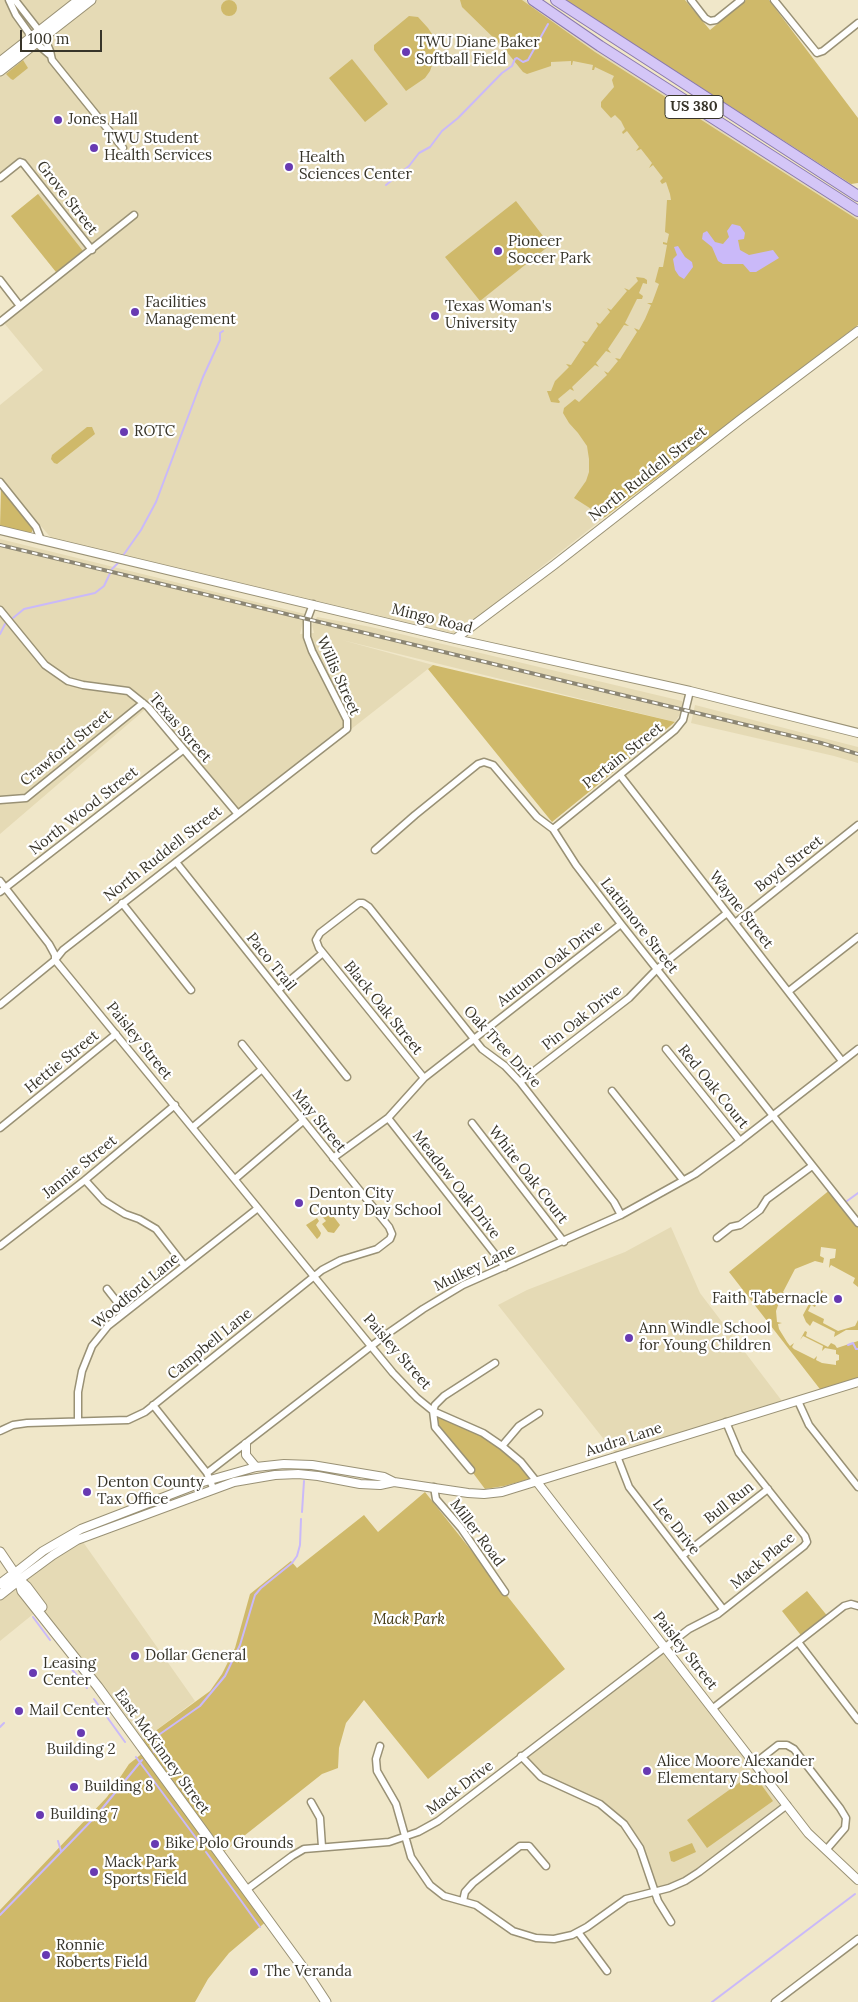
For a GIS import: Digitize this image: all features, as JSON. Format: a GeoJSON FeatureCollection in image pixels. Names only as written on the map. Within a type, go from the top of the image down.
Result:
{"type":"FeatureCollection","features":[{"type":"Feature","properties":{"kind":"main road"},"geometry":{"type":"LineString","coordinates":[[0,71],[79,0]]}},
{"type":"Feature","properties":{"kind":"main road"},"geometry":{"type":"LineString","coordinates":[[0,62],[90,0]]}},
{"type":"Feature","properties":{"kind":"main road","name":"US 380"},"geometry":{"type":"LineString","coordinates":[[533,0],[600,46],[858,211]]}},
{"type":"Feature","properties":{"kind":"main road","name":"US 380"},"geometry":{"type":"LineString","coordinates":[[556,0],[856,192]]}},
{"type":"Feature","properties":{"kind":"main road","name":"East McKinney Street"},"geometry":{"type":"LineString","coordinates":[[0,1552],[82,1662],[98,1688],[309,1976],[326,2002]]}},
{"type":"Feature","properties":{"kind":"main road"},"geometry":{"type":"LineString","coordinates":[[0,1584],[17,1576]]}},
{"type":"Feature","properties":{"kind":"main road"},"geometry":{"type":"LineString","coordinates":[[0,1595],[17,1576]]}},
{"type":"Feature","properties":{"kind":"street"},"geometry":{"type":"LineString","coordinates":[[9,0],[16,15],[38,37]]}},
{"type":"Feature","properties":{"kind":"street"},"geometry":{"type":"LineString","coordinates":[[15,0],[52,60],[123,148]]}},
{"type":"Feature","properties":{"kind":"street"},"geometry":{"type":"LineString","coordinates":[[691,0],[705,18],[710,21],[716,20],[741,0]]}},
{"type":"Feature","properties":{"kind":"street"},"geometry":{"type":"LineString","coordinates":[[774,0],[817,53],[823,51],[858,22]]}},
{"type":"Feature","properties":{"kind":"street","name":"Grove Street"},"geometry":{"type":"LineString","coordinates":[[0,178],[20,162],[23,163],[92,250]]}},
{"type":"Feature","properties":{"kind":"street"},"geometry":{"type":"LineString","coordinates":[[0,322],[134,215]]}},
{"type":"Feature","properties":{"kind":"street"},"geometry":{"type":"LineString","coordinates":[[0,280],[20,306]]}},
{"type":"Feature","properties":{"kind":"street","name":"North Ruddell Street"},"geometry":{"type":"LineString","coordinates":[[455,639],[610,522],[741,419],[858,332]]}},
{"type":"Feature","properties":{"kind":"street"},"geometry":{"type":"LineString","coordinates":[[0,482],[36,527],[41,540]]}},
{"type":"Feature","properties":{"kind":"street","name":"Mingo Road"},"geometry":{"type":"LineString","coordinates":[[0,530],[455,639],[690,691],[858,733]]}},
{"type":"Feature","properties":{"kind":"street","name":"Willis Street"},"geometry":{"type":"LineString","coordinates":[[313,604],[307,620],[307,637],[347,720],[347,729]]}},
{"type":"Feature","properties":{"kind":"street","name":"Texas Street"},"geometry":{"type":"LineString","coordinates":[[0,610],[45,665],[68,681],[128,691],[143,702],[237,814]]}},
{"type":"Feature","properties":{"kind":"street","name":"Pertain Street"},"geometry":{"type":"LineString","coordinates":[[552,829],[676,730],[683,720],[690,691]]}},
{"type":"Feature","properties":{"kind":"street","name":"Crawford Street"},"geometry":{"type":"LineString","coordinates":[[0,800],[26,798],[143,702]]}},
{"type":"Feature","properties":{"kind":"street","name":"North Ruddell Street"},"geometry":{"type":"LineString","coordinates":[[0,1005],[55,960],[63,950],[122,903],[347,729]]}},
{"type":"Feature","properties":{"kind":"street","name":"North Wood Street"},"geometry":{"type":"LineString","coordinates":[[3,890],[183,750]]}},
{"type":"Feature","properties":{"kind":"street","name":"Lattimore Street"},"geometry":{"type":"LineString","coordinates":[[375,850],[478,764],[484,762],[494,765],[537,817],[552,829],[576,865],[621,924],[858,1223]]}},
{"type":"Feature","properties":{"kind":"street","name":"Wayne Street"},"geometry":{"type":"LineString","coordinates":[[620,775],[842,1061]]}},
{"type":"Feature","properties":{"kind":"street","name":"Boyd Street"},"geometry":{"type":"LineString","coordinates":[[735,923],[858,825]]}},
{"type":"Feature","properties":{"kind":"street","name":"Paco Trail"},"geometry":{"type":"LineString","coordinates":[[176,862],[347,1077]]}},
{"type":"Feature","properties":{"kind":"street","name":"Paisley Street"},"geometry":{"type":"LineString","coordinates":[[0,880],[3,890],[48,944],[55,956],[55,960],[411,1393],[433,1411],[483,1433],[521,1462],[812,1837],[858,1880]]}},
{"type":"Feature","properties":{"kind":"street","name":"Oak Tree Drive"},"geometry":{"type":"LineString","coordinates":[[323,953],[316,940],[320,933],[359,903],[364,902],[474,1040],[482,1049],[505,1066],[520,1082],[614,1202],[621,1215]]}},
{"type":"Feature","properties":{"kind":"street"},"geometry":{"type":"LineString","coordinates":[[122,903],[191,990]]}},
{"type":"Feature","properties":{"kind":"street"},"geometry":{"type":"LineString","coordinates":[[657,970],[727,913]]}},
{"type":"Feature","properties":{"kind":"street","name":"Autumn Oak Drive"},"geometry":{"type":"LineString","coordinates":[[333,1158],[388,1118],[424,1078],[621,924]]}},
{"type":"Feature","properties":{"kind":"street"},"geometry":{"type":"LineString","coordinates":[[789,991],[858,937]]}},
{"type":"Feature","properties":{"kind":"street"},"geometry":{"type":"LineString","coordinates":[[278,990],[323,953]]}},
{"type":"Feature","properties":{"kind":"street","name":"Black Oak Street"},"geometry":{"type":"LineString","coordinates":[[323,953],[424,1078]]}},
{"type":"Feature","properties":{"kind":"street","name":"Pin Oak Drive"},"geometry":{"type":"LineString","coordinates":[[520,1082],[629,998],[657,970]]}},
{"type":"Feature","properties":{"kind":"street","name":"Hettie Street"},"geometry":{"type":"LineString","coordinates":[[0,1128],[116,1034]]}},
{"type":"Feature","properties":{"kind":"street","name":"May Street"},"geometry":{"type":"LineString","coordinates":[[242,1044],[377,1212]]}},
{"type":"Feature","properties":{"kind":"street","name":"Red Oak Court"},"geometry":{"type":"LineString","coordinates":[[666,1049],[740,1141]]}},
{"type":"Feature","properties":{"kind":"street","name":"Mulkey Lane"},"geometry":{"type":"LineString","coordinates":[[209,1476],[246,1444],[371,1346],[423,1308],[463,1285],[564,1242],[621,1215],[683,1180],[740,1141],[858,1049]]}},
{"type":"Feature","properties":{"kind":"street"},"geometry":{"type":"LineString","coordinates":[[193,1127],[261,1070]]}},
{"type":"Feature","properties":{"kind":"street"},"geometry":{"type":"LineString","coordinates":[[612,1091],[683,1180]]}},
{"type":"Feature","properties":{"kind":"street","name":"Jannie Street"},"geometry":{"type":"LineString","coordinates":[[0,1246],[85,1180],[175,1105]]}},
{"type":"Feature","properties":{"kind":"street","name":"Meadow Oak Drive"},"geometry":{"type":"LineString","coordinates":[[388,1118],[505,1267]]}},
{"type":"Feature","properties":{"kind":"street"},"geometry":{"type":"LineString","coordinates":[[235,1179],[303,1121]]}},
{"type":"Feature","properties":{"kind":"street","name":"White Oak Court"},"geometry":{"type":"LineString","coordinates":[[472,1123],[564,1242]]}},
{"type":"Feature","properties":{"kind":"street"},"geometry":{"type":"LineString","coordinates":[[717,1238],[730,1227],[740,1225],[760,1210],[767,1199],[812,1166]]}},
{"type":"Feature","properties":{"kind":"street"},"geometry":{"type":"LineString","coordinates":[[85,1180],[104,1201],[156,1229],[184,1265]]}},
{"type":"Feature","properties":{"kind":"street","name":"Woodford Lane"},"geometry":{"type":"LineString","coordinates":[[78,1421],[78,1392],[82,1371],[92,1346],[108,1326],[258,1208]]}},
{"type":"Feature","properties":{"kind":"street","name":"Campbell Lane"},"geometry":{"type":"LineString","coordinates":[[0,1430],[27,1423],[128,1420],[145,1412],[330,1265],[377,1249],[386,1244],[392,1234],[377,1212]]}},
{"type":"Feature","properties":{"kind":"street"},"geometry":{"type":"LineString","coordinates":[[107,1289],[125,1312]]}},
{"type":"Feature","properties":{"kind":"street"},"geometry":{"type":"LineString","coordinates":[[471,1470],[436,1426],[433,1411],[435,1405],[444,1396],[495,1364]]}},
{"type":"Feature","properties":{"kind":"street","name":"Audra Lane"},"geometry":{"type":"LineString","coordinates":[[17,1576],[66,1537],[81,1529],[209,1476],[284,1464],[312,1465],[384,1477],[394,1482],[468,1493],[489,1494],[537,1482],[858,1382]]}},
{"type":"Feature","properties":{"kind":"street"},"geometry":{"type":"LineString","coordinates":[[798,1401],[809,1425],[858,1487]]}},
{"type":"Feature","properties":{"kind":"street"},"geometry":{"type":"LineString","coordinates":[[153,1405],[209,1476],[214,1488]]}},
{"type":"Feature","properties":{"kind":"street"},"geometry":{"type":"LineString","coordinates":[[502,1446],[518,1426],[539,1413]]}},
{"type":"Feature","properties":{"kind":"street","name":"Mack Place"},"geometry":{"type":"LineString","coordinates":[[666,1648],[696,1624],[723,1609],[806,1543],[805,1536],[739,1452],[726,1422]]}},
{"type":"Feature","properties":{"kind":"street"},"geometry":{"type":"LineString","coordinates":[[246,1444],[246,1455],[256,1467]]}},
{"type":"Feature","properties":{"kind":"street","name":"Lee Drive"},"geometry":{"type":"LineString","coordinates":[[617,1456],[629,1487],[723,1609]]}},
{"type":"Feature","properties":{"kind":"street"},"geometry":{"type":"LineString","coordinates":[[336,1479],[338,1469]]}},
{"type":"Feature","properties":{"kind":"street","name":"Audra Lane"},"geometry":{"type":"LineString","coordinates":[[17,1576],[67,1546],[214,1488],[251,1477],[298,1474],[360,1484],[380,1485],[394,1482]]}},
{"type":"Feature","properties":{"kind":"street","name":"Miller Road"},"geometry":{"type":"LineString","coordinates":[[434,1488],[436,1499],[461,1528],[505,1592]]}},
{"type":"Feature","properties":{"kind":"street","name":"Bull Run"},"geometry":{"type":"LineString","coordinates":[[682,1556],[768,1489]]}},
{"type":"Feature","properties":{"kind":"street"},"geometry":{"type":"LineString","coordinates":[[110,1518],[112,1527]]}},
{"type":"Feature","properties":{"kind":"street"},"geometry":{"type":"LineString","coordinates":[[712,1709],[844,1606],[856,1605]]}},
{"type":"Feature","properties":{"kind":"street"},"geometry":{"type":"LineString","coordinates":[[798,1642],[858,1720]]}},
{"type":"Feature","properties":{"kind":"street","name":"Mack Drive"},"geometry":{"type":"LineString","coordinates":[[246,1890],[295,1853],[310,1848],[376,1844],[404,1837],[438,1821],[521,1756],[666,1648]]}},
{"type":"Feature","properties":{"kind":"street"},"geometry":{"type":"LineString","coordinates":[[755,1764],[778,1745],[785,1744],[794,1749],[846,1818],[845,1828],[826,1850]]}},
{"type":"Feature","properties":{"kind":"street"},"geometry":{"type":"LineString","coordinates":[[380,1746],[376,1759],[377,1771],[396,1804],[404,1837],[413,1862],[432,1888],[444,1896],[476,1905],[508,1928],[530,1937],[554,1938],[578,1932],[623,1901],[675,1886],[694,1875],[787,1805]]}},
{"type":"Feature","properties":{"kind":"street"},"geometry":{"type":"LineString","coordinates":[[521,1756],[541,1777],[600,1804],[620,1820],[632,1834],[640,1848],[660,1905],[671,1922]]}},
{"type":"Feature","properties":{"kind":"street"},"geometry":{"type":"LineString","coordinates":[[311,1802],[321,1822],[322,1847]]}},
{"type":"Feature","properties":{"kind":"street"},"geometry":{"type":"LineString","coordinates":[[462,1901],[473,1883],[520,1846],[529,1846],[546,1866]]}},
{"type":"Feature","properties":{"kind":"street"},"geometry":{"type":"LineString","coordinates":[[578,1932],[607,1971]]}},
{"type":"Feature","properties":{"kind":"street"},"geometry":{"type":"LineString","coordinates":[[775,2002],[858,1939]]}},
{"type":"Feature","properties":{"kind":"shaded area","name":"Texas Woman's University"},"geometry":{"type":"Polygon","coordinates":[[[0,0],[525,0],[610,59],[858,217],[858,325],[605,517],[456,634],[52,539],[0,478],[0,405],[43,370],[4,323],[61,278],[11,216],[47,187],[22,157],[0,175],[0,0]]]}},
{"type":"Feature","properties":{"kind":"shaded area"},"geometry":{"type":"Polygon","coordinates":[[[732,224],[740,226],[745,233],[744,239],[738,240],[740,250],[749,255],[773,250],[779,258],[756,272],[750,272],[743,264],[723,264],[718,261],[712,247],[702,239],[703,233],[707,231],[715,242],[723,244],[729,237],[727,231],[732,224]]]}},
{"type":"Feature","properties":{"kind":"shaded area"},"geometry":{"type":"Polygon","coordinates":[[[678,246],[685,257],[692,262],[693,267],[684,279],[675,270],[673,259],[677,255],[674,247],[678,246]]]}},
{"type":"Feature","properties":{"kind":"shaded area"},"geometry":{"type":"Polygon","coordinates":[[[0,539],[305,614],[300,634],[314,633],[312,625],[317,617],[371,627],[682,701],[682,711],[675,722],[342,640],[433,665],[239,817],[148,707],[0,834],[0,539]]]}},
{"type":"Feature","properties":{"kind":"shaded area"},"geometry":{"type":"Polygon","coordinates":[[[695,705],[858,747],[858,763],[691,723],[695,705]]]}},
{"type":"Feature","properties":{"kind":"shaded area","name":"Ann Windle School for Young Children"},"geometry":{"type":"Polygon","coordinates":[[[671,1227],[700,1293],[785,1405],[617,1456],[498,1305],[527,1290],[625,1252],[671,1227]]]}},
{"type":"Feature","properties":{"kind":"shaded area"},"geometry":{"type":"Polygon","coordinates":[[[76,1532],[195,1701],[143,1740],[144,1752],[37,1611],[0,1641],[0,1584],[76,1532]]]}},
{"type":"Feature","properties":{"kind":"shaded area","name":"Alice Moore Alexander Elementary School"},"geometry":{"type":"Polygon","coordinates":[[[665,1649],[787,1805],[694,1875],[655,1892],[640,1848],[611,1812],[544,1779],[521,1756],[665,1649]]]}},
{"type":"Feature","properties":{"kind":"green space"},"geometry":{"type":"Polygon","coordinates":[[[226,0],[232,0],[237,5],[235,14],[226,16],[221,11],[221,5],[226,0]]]}},
{"type":"Feature","properties":{"kind":"green space"},"geometry":{"type":"Polygon","coordinates":[[[460,0],[522,0],[595,52],[858,220],[858,325],[605,517],[601,518],[596,512],[574,498],[586,481],[589,472],[589,459],[587,446],[569,423],[563,413],[564,408],[575,399],[579,402],[607,375],[604,371],[608,373],[618,361],[615,358],[620,359],[637,332],[634,328],[639,330],[645,319],[651,305],[647,303],[652,303],[659,284],[655,282],[659,267],[663,267],[667,245],[663,244],[663,242],[667,243],[669,234],[665,232],[667,200],[671,200],[670,194],[666,182],[662,184],[660,181],[663,178],[653,165],[649,168],[652,163],[641,149],[636,151],[639,147],[627,131],[623,134],[622,132],[625,129],[621,121],[615,115],[611,118],[601,107],[601,102],[614,87],[612,80],[614,76],[595,67],[592,70],[593,65],[573,61],[572,65],[571,61],[551,62],[551,66],[527,74],[523,72],[502,46],[462,7],[460,0]]]}},
{"type":"Feature","properties":{"kind":"green space"},"geometry":{"type":"Polygon","coordinates":[[[565,0],[685,0],[710,30],[746,0],[769,0],[858,118],[858,183],[851,184],[565,0]]]}},
{"type":"Feature","properties":{"kind":"green space","name":"TWU Diane Baker Softball Field"},"geometry":{"type":"Polygon","coordinates":[[[409,16],[418,17],[428,28],[432,34],[436,54],[430,71],[425,78],[406,91],[374,50],[374,45],[409,16]]]}},
{"type":"Feature","properties":{"kind":"green space"},"geometry":{"type":"Polygon","coordinates":[[[352,59],[388,104],[365,122],[329,78],[352,59]]]}},
{"type":"Feature","properties":{"kind":"green space"},"geometry":{"type":"Polygon","coordinates":[[[23,60],[28,68],[13,80],[11,79],[6,74],[23,60]]]}},
{"type":"Feature","properties":{"kind":"green space"},"geometry":{"type":"Polygon","coordinates":[[[38,194],[83,251],[56,272],[11,216],[38,194]]]}},
{"type":"Feature","properties":{"kind":"green space","name":"Pioneer Soccer Park"},"geometry":{"type":"Polygon","coordinates":[[[516,201],[550,245],[480,301],[445,257],[516,201]]]}},
{"type":"Feature","properties":{"kind":"green space"},"geometry":{"type":"Polygon","coordinates":[[[636,277],[644,278],[647,280],[647,284],[643,283],[639,293],[643,296],[642,299],[637,299],[625,323],[629,326],[624,325],[608,349],[611,353],[606,351],[596,363],[599,367],[595,365],[572,387],[574,391],[570,389],[558,399],[559,403],[551,402],[547,391],[551,391],[555,381],[569,367],[566,364],[571,365],[585,344],[582,341],[587,342],[598,326],[596,322],[600,324],[610,312],[607,308],[611,310],[627,291],[624,288],[629,290],[638,281],[636,277]]]}},
{"type":"Feature","properties":{"kind":"green space"},"geometry":{"type":"Polygon","coordinates":[[[87,427],[92,427],[95,434],[57,464],[54,463],[51,459],[52,455],[87,427]]]}},
{"type":"Feature","properties":{"kind":"green space"},"geometry":{"type":"Polygon","coordinates":[[[1,489],[33,527],[32,532],[0,527],[1,489]]]}},
{"type":"Feature","properties":{"kind":"green space"},"geometry":{"type":"Polygon","coordinates":[[[433,665],[675,722],[552,822],[428,669],[433,665]]]}},
{"type":"Feature","properties":{"kind":"green space"},"geometry":{"type":"Polygon","coordinates":[[[831,1189],[858,1223],[858,1287],[853,1283],[855,1278],[831,1265],[829,1268],[830,1259],[835,1258],[836,1249],[821,1247],[820,1256],[824,1258],[823,1263],[815,1261],[795,1269],[783,1292],[786,1295],[782,1294],[776,1311],[777,1322],[782,1323],[778,1324],[779,1329],[790,1346],[794,1343],[792,1347],[794,1349],[814,1359],[817,1356],[816,1360],[822,1363],[836,1365],[839,1355],[836,1354],[836,1350],[825,1348],[822,1351],[823,1346],[803,1336],[800,1340],[805,1331],[807,1332],[806,1336],[828,1347],[831,1343],[837,1348],[858,1341],[858,1382],[823,1393],[729,1272],[831,1189]]]}},
{"type":"Feature","properties":{"kind":"green space"},"geometry":{"type":"Polygon","coordinates":[[[327,1208],[340,1225],[334,1233],[328,1232],[322,1224],[326,1221],[321,1215],[322,1211],[327,1208]]]}},
{"type":"Feature","properties":{"kind":"green space"},"geometry":{"type":"Polygon","coordinates":[[[317,1218],[319,1221],[316,1225],[321,1233],[317,1239],[306,1225],[317,1218]]]}},
{"type":"Feature","properties":{"kind":"green space"},"geometry":{"type":"Polygon","coordinates":[[[820,1290],[823,1291],[815,1307],[811,1305],[808,1311],[824,1319],[823,1323],[838,1331],[855,1326],[858,1320],[858,1330],[846,1330],[834,1337],[835,1332],[813,1321],[810,1326],[806,1322],[803,1315],[810,1302],[814,1304],[820,1290]]]}},
{"type":"Feature","properties":{"kind":"green space"},"geometry":{"type":"Polygon","coordinates":[[[437,1413],[502,1446],[533,1478],[485,1489],[452,1445],[435,1427],[437,1413]]]}},
{"type":"Feature","properties":{"kind":"green space","name":"Mack Park"},"geometry":{"type":"Polygon","coordinates":[[[425,1492],[565,1669],[428,1779],[364,1700],[346,1723],[339,1748],[338,1768],[322,1774],[220,1855],[268,1920],[229,1953],[208,1979],[195,2002],[0,2002],[0,1910],[107,1797],[129,1764],[144,1752],[143,1740],[210,1691],[222,1674],[235,1648],[250,1594],[291,1561],[297,1568],[364,1515],[378,1532],[425,1492]]]}},
{"type":"Feature","properties":{"kind":"green space"},"geometry":{"type":"Polygon","coordinates":[[[807,1591],[829,1618],[803,1638],[782,1611],[807,1591]]]}},
{"type":"Feature","properties":{"kind":"green space"},"geometry":{"type":"Polygon","coordinates":[[[753,1773],[773,1801],[707,1848],[687,1820],[753,1773]]]}},
{"type":"Feature","properties":{"kind":"green space"},"geometry":{"type":"Polygon","coordinates":[[[692,1843],[696,1852],[674,1862],[671,1861],[669,1852],[692,1843]]]}},
{"type":"Feature","properties":{"kind":"waterway"},"geometry":{"type":"LineString","coordinates":[[386,185],[409,166],[419,153],[430,147],[442,131],[458,118],[502,73],[512,66],[515,59],[517,58],[523,62],[528,60],[548,24]]}},
{"type":"Feature","properties":{"kind":"waterway"},"geometry":{"type":"LineString","coordinates":[[122,557],[141,530],[156,502],[203,377],[220,340],[220,333],[223,331]]}},
{"type":"Feature","properties":{"kind":"waterway"},"geometry":{"type":"LineString","coordinates":[[13,618],[24,609],[95,593],[104,586],[112,569],[120,561]]}},
{"type":"Feature","properties":{"kind":"waterway"},"geometry":{"type":"LineString","coordinates":[[0,634],[5,624]]}},
{"type":"Feature","properties":{"kind":"waterway"},"geometry":{"type":"LineString","coordinates":[[847,1201],[858,1193]]}},
{"type":"Feature","properties":{"kind":"waterway"},"geometry":{"type":"LineString","coordinates":[[848,1345],[853,1343],[856,1349],[858,1349]]}},
{"type":"Feature","properties":{"kind":"waterway"},"geometry":{"type":"LineString","coordinates":[[302,1512],[304,1481]]}},
{"type":"Feature","properties":{"kind":"waterway"},"geometry":{"type":"LineString","coordinates":[[154,1752],[150,1741],[200,1706],[225,1676],[240,1645],[255,1595],[292,1563],[297,1556],[300,1545],[301,1519]]}},
{"type":"Feature","properties":{"kind":"waterway"},"geometry":{"type":"LineString","coordinates":[[33,1617],[50,1640]]}},
{"type":"Feature","properties":{"kind":"waterway"},"geometry":{"type":"LineString","coordinates":[[65,1661],[87,1688]]}},
{"type":"Feature","properties":{"kind":"waterway"},"geometry":{"type":"LineString","coordinates":[[94,1699],[125,1742]]}},
{"type":"Feature","properties":{"kind":"waterway"},"geometry":{"type":"LineString","coordinates":[[0,1727],[4,1723]]}},
{"type":"Feature","properties":{"kind":"waterway"},"geometry":{"type":"LineString","coordinates":[[136,1757],[202,1846]]}},
{"type":"Feature","properties":{"kind":"waterway"},"geometry":{"type":"LineString","coordinates":[[0,1915],[96,1816],[142,1760]]}},
{"type":"Feature","properties":{"kind":"waterway"},"geometry":{"type":"LineString","coordinates":[[58,1841],[61,1851]]}},
{"type":"Feature","properties":{"kind":"waterway"},"geometry":{"type":"LineString","coordinates":[[206,1852],[260,1927]]}},
{"type":"Feature","properties":{"kind":"waterway"},"geometry":{"type":"LineString","coordinates":[[712,2002],[855,1894]]}},
{"type":"Feature","properties":{"kind":"railway"},"geometry":{"type":"LineString","coordinates":[[0,545],[821,743],[858,754]]}},
{"type":"Feature","properties":{"kind":"place","name":"TWU Diane Baker Softball Field"},"geometry":{"type":"Point","coordinates":[406,52]}},
{"type":"Feature","properties":{"kind":"place","name":"Jones Hall"},"geometry":{"type":"Point","coordinates":[58,120]}},
{"type":"Feature","properties":{"kind":"place","name":"TWU Student Health Services"},"geometry":{"type":"Point","coordinates":[94,148]}},
{"type":"Feature","properties":{"kind":"place","name":"Health Sciences Center"},"geometry":{"type":"Point","coordinates":[289,167]}},
{"type":"Feature","properties":{"kind":"place","name":"Pioneer Soccer Park"},"geometry":{"type":"Point","coordinates":[498,251]}},
{"type":"Feature","properties":{"kind":"place","name":"Facilities Management"},"geometry":{"type":"Point","coordinates":[135,312]}},
{"type":"Feature","properties":{"kind":"place","name":"Texas Woman's University"},"geometry":{"type":"Point","coordinates":[435,316]}},
{"type":"Feature","properties":{"kind":"place","name":"ROTC"},"geometry":{"type":"Point","coordinates":[124,432]}},
{"type":"Feature","properties":{"kind":"place","name":"Denton City County Day School"},"geometry":{"type":"Point","coordinates":[299,1203]}},
{"type":"Feature","properties":{"kind":"place","name":"Faith Tabernacle"},"geometry":{"type":"Point","coordinates":[838,1299]}},
{"type":"Feature","properties":{"kind":"place","name":"Ann Windle School for Young Children"},"geometry":{"type":"Point","coordinates":[629,1338]}},
{"type":"Feature","properties":{"kind":"place","name":"Denton County Tax Office"},"geometry":{"type":"Point","coordinates":[87,1492]}},
{"type":"Feature","properties":{"kind":"place","name":"Dollar General"},"geometry":{"type":"Point","coordinates":[135,1656]}},
{"type":"Feature","properties":{"kind":"place","name":"Leasing Center"},"geometry":{"type":"Point","coordinates":[33,1673]}},
{"type":"Feature","properties":{"kind":"place","name":"Mail Center"},"geometry":{"type":"Point","coordinates":[19,1711]}},
{"type":"Feature","properties":{"kind":"place","name":"Building 2"},"geometry":{"type":"Point","coordinates":[81,1733]}},
{"type":"Feature","properties":{"kind":"place","name":"Alice Moore Alexander Elementary School"},"geometry":{"type":"Point","coordinates":[647,1771]}},
{"type":"Feature","properties":{"kind":"place","name":"Building 8"},"geometry":{"type":"Point","coordinates":[74,1787]}},
{"type":"Feature","properties":{"kind":"place","name":"Building 7"},"geometry":{"type":"Point","coordinates":[40,1815]}},
{"type":"Feature","properties":{"kind":"place","name":"Bike Polo Grounds"},"geometry":{"type":"Point","coordinates":[155,1844]}},
{"type":"Feature","properties":{"kind":"place","name":"Mack Park Sports Field"},"geometry":{"type":"Point","coordinates":[94,1872]}},
{"type":"Feature","properties":{"kind":"place","name":"Ronnie Roberts Field"},"geometry":{"type":"Point","coordinates":[46,1955]}},
{"type":"Feature","properties":{"kind":"place","name":"The Veranda"},"geometry":{"type":"Point","coordinates":[254,1972]}}]}
